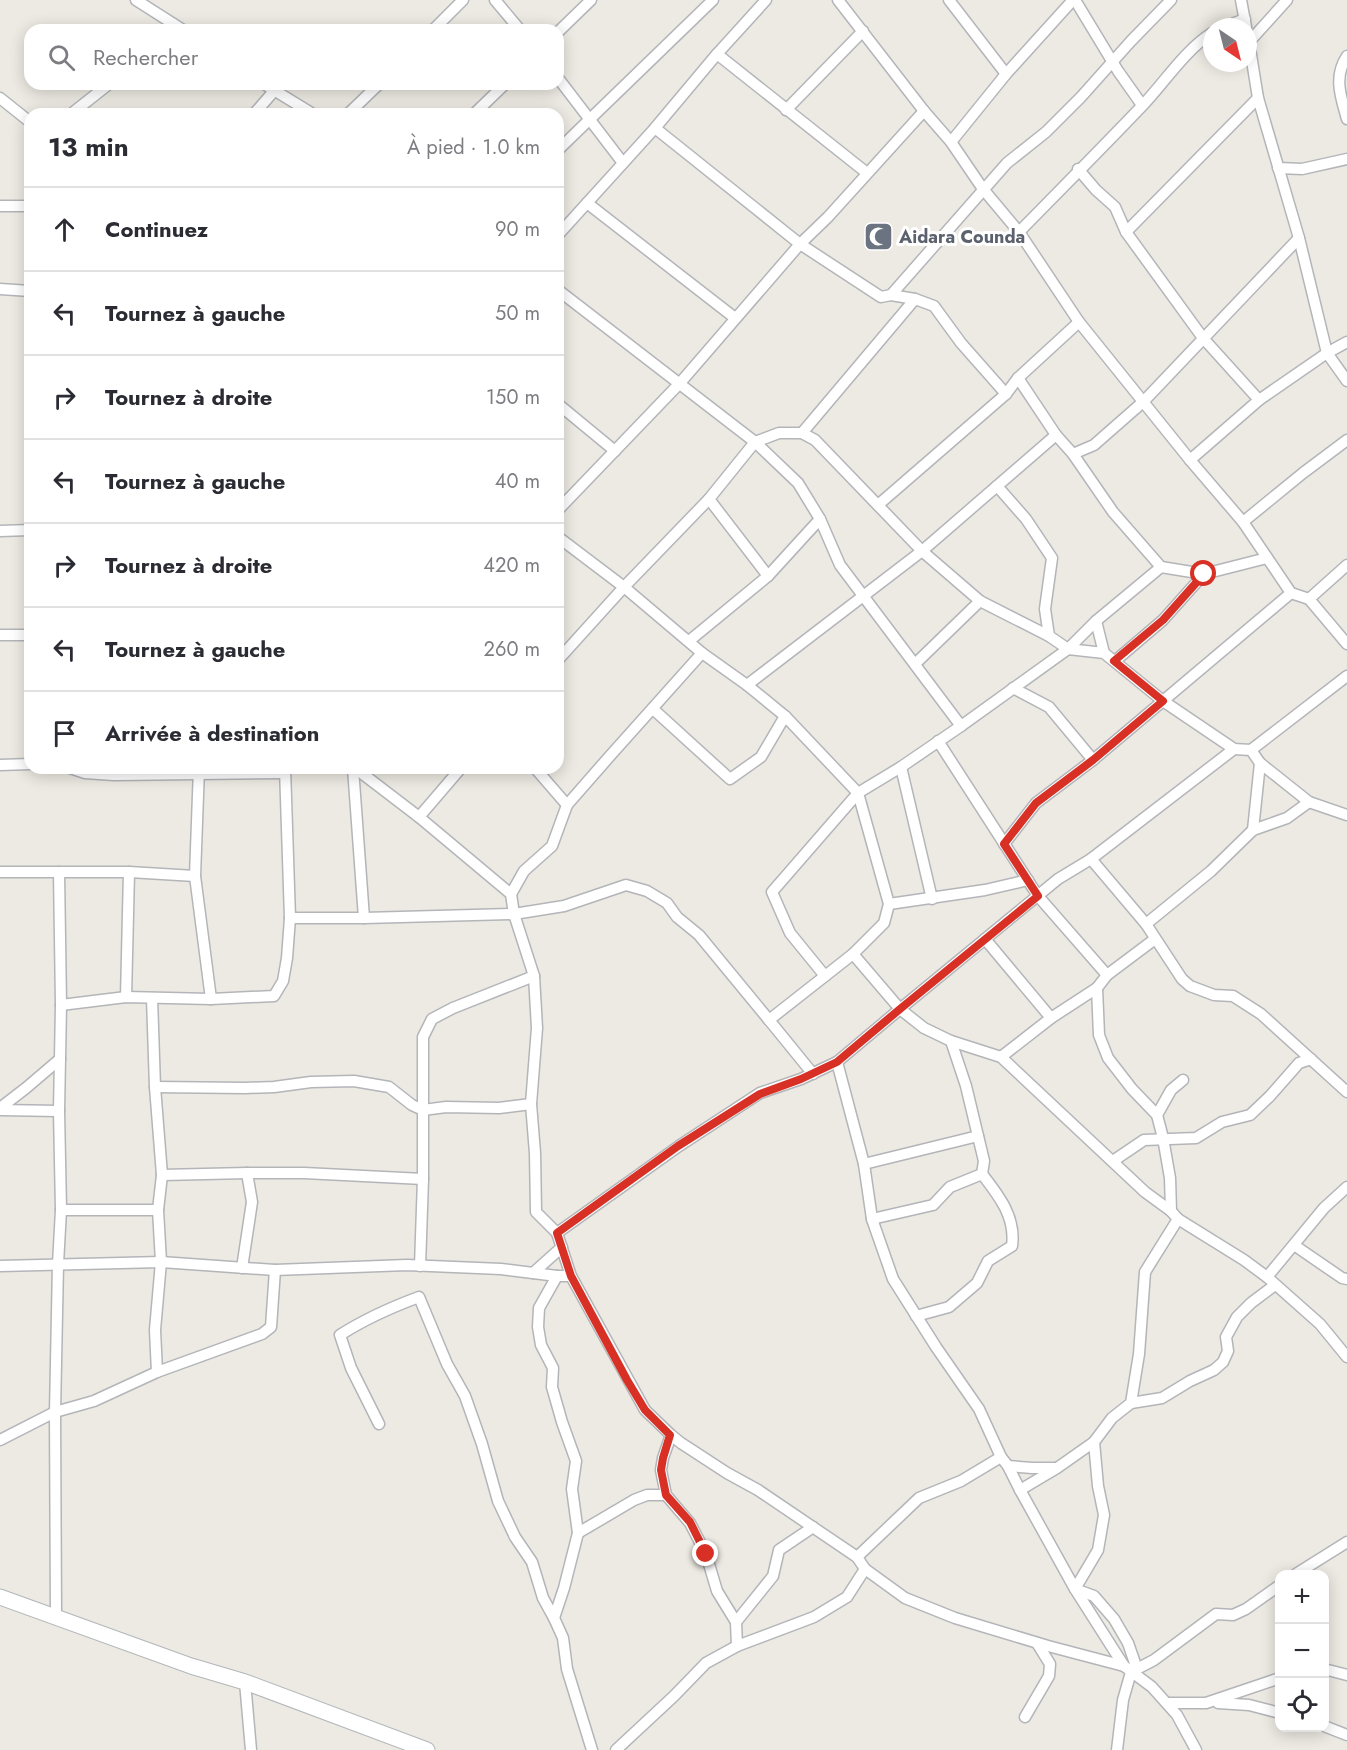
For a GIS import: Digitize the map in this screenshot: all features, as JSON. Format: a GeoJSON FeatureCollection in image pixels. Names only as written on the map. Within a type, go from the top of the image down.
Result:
{"type":"FeatureCollection","features":[{"type":"Feature","properties":{"kind":"main road"},"geometry":{"type":"LineString","coordinates":[[0,1597],[191,1666],[245,1682],[427,1750]]}},
{"type":"Feature","properties":{"kind":"street"},"geometry":{"type":"LineString","coordinates":[[136,0],[171,24]]}},
{"type":"Feature","properties":{"kind":"street"},"geometry":{"type":"LineString","coordinates":[[439,24],[464,0]]}},
{"type":"Feature","properties":{"kind":"street"},"geometry":{"type":"LineString","coordinates":[[495,0],[515,24]]}},
{"type":"Feature","properties":{"kind":"street"},"geometry":{"type":"LineString","coordinates":[[564,26],[591,0]]}},
{"type":"Feature","properties":{"kind":"street"},"geometry":{"type":"LineString","coordinates":[[564,144],[713,0]]}},
{"type":"Feature","properties":{"kind":"street"},"geometry":{"type":"LineString","coordinates":[[564,228],[766,0]]}},
{"type":"Feature","properties":{"kind":"street"},"geometry":{"type":"LineString","coordinates":[[838,0],[924,111],[951,142],[983,189],[1019,232],[1079,322],[1243,522],[1291,593],[1309,599],[1347,644]]}},
{"type":"Feature","properties":{"kind":"street"},"geometry":{"type":"LineString","coordinates":[[949,0],[1006,74]]}},
{"type":"Feature","properties":{"kind":"street"},"geometry":{"type":"LineString","coordinates":[[951,142],[1006,74],[1074,0],[1142,105]]}},
{"type":"Feature","properties":{"kind":"street"},"geometry":{"type":"LineString","coordinates":[[891,295],[1007,163],[1046,132],[1172,0]]}},
{"type":"Feature","properties":{"kind":"street"},"geometry":{"type":"LineString","coordinates":[[1241,0],[1244,18]]}},
{"type":"Feature","properties":{"kind":"street"},"geometry":{"type":"LineString","coordinates":[[1257,31],[1287,0]]}},
{"type":"Feature","properties":{"kind":"street"},"geometry":{"type":"LineString","coordinates":[[786,110],[864,31]]}},
{"type":"Feature","properties":{"kind":"street"},"geometry":{"type":"LineString","coordinates":[[1019,232],[1203,40]]}},
{"type":"Feature","properties":{"kind":"street"},"geometry":{"type":"LineString","coordinates":[[717,54],[867,173]]}},
{"type":"Feature","properties":{"kind":"street"},"geometry":{"type":"LineString","coordinates":[[1347,56],[1341,66],[1338,84],[1347,119]]}},
{"type":"Feature","properties":{"kind":"street"},"geometry":{"type":"LineString","coordinates":[[1254,72],[1258,98],[1299,238],[1327,353],[1347,381]]}},
{"type":"Feature","properties":{"kind":"street"},"geometry":{"type":"LineString","coordinates":[[564,86],[623,163]]}},
{"type":"Feature","properties":{"kind":"street"},"geometry":{"type":"LineString","coordinates":[[79,108],[101,90]]}},
{"type":"Feature","properties":{"kind":"street"},"geometry":{"type":"LineString","coordinates":[[257,108],[267,90]]}},
{"type":"Feature","properties":{"kind":"street"},"geometry":{"type":"LineString","coordinates":[[274,90],[303,108]]}},
{"type":"Feature","properties":{"kind":"street"},"geometry":{"type":"LineString","coordinates":[[354,108],[373,90]]}},
{"type":"Feature","properties":{"kind":"street"},"geometry":{"type":"LineString","coordinates":[[480,108],[499,90]]}},
{"type":"Feature","properties":{"kind":"street"},"geometry":{"type":"LineString","coordinates":[[1126,232],[1258,98]]}},
{"type":"Feature","properties":{"kind":"street"},"geometry":{"type":"LineString","coordinates":[[0,99],[24,117]]}},
{"type":"Feature","properties":{"kind":"street"},"geometry":{"type":"LineString","coordinates":[[564,504],[680,383],[800,244],[828,217],[924,111]]}},
{"type":"Feature","properties":{"kind":"street"},"geometry":{"type":"LineString","coordinates":[[654,128],[800,244],[881,297],[891,295],[915,299],[934,306],[961,343],[1006,394]]}},
{"type":"Feature","properties":{"kind":"street"},"geometry":{"type":"LineString","coordinates":[[1278,168],[1302,169],[1347,159]]}},
{"type":"Feature","properties":{"kind":"street"},"geometry":{"type":"LineString","coordinates":[[1078,170],[1115,207],[1126,232],[1203,338],[1259,400]]}},
{"type":"Feature","properties":{"kind":"street"},"geometry":{"type":"LineString","coordinates":[[586,203],[735,318]]}},
{"type":"Feature","properties":{"kind":"street"},"geometry":{"type":"LineString","coordinates":[[0,206],[24,206]]}},
{"type":"Feature","properties":{"kind":"street"},"geometry":{"type":"LineString","coordinates":[[1073,454],[1094,445],[1143,402],[1299,238]]}},
{"type":"Feature","properties":{"kind":"street"},"geometry":{"type":"LineString","coordinates":[[0,289],[24,291]]}},
{"type":"Feature","properties":{"kind":"street"},"geometry":{"type":"LineString","coordinates":[[564,295],[755,441],[798,483],[820,519],[840,565],[961,726]]}},
{"type":"Feature","properties":{"kind":"street"},"geometry":{"type":"LineString","coordinates":[[802,433],[915,299]]}},
{"type":"Feature","properties":{"kind":"street"},"geometry":{"type":"LineString","coordinates":[[878,505],[1006,394],[1018,378],[1079,322]]}},
{"type":"Feature","properties":{"kind":"street"},"geometry":{"type":"LineString","coordinates":[[1190,460],[1259,400],[1327,353],[1347,342]]}},
{"type":"Feature","properties":{"kind":"street"},"geometry":{"type":"LineString","coordinates":[[1018,378],[1056,435],[1073,454],[1113,512],[1161,567],[1204,574],[1267,558]]}},
{"type":"Feature","properties":{"kind":"street"},"geometry":{"type":"LineString","coordinates":[[564,409],[615,451]]}},
{"type":"Feature","properties":{"kind":"street"},"geometry":{"type":"LineString","coordinates":[[564,653],[709,499],[755,441],[779,433],[802,433],[815,440],[922,551],[981,600],[1050,636],[1068,649],[1104,653],[1163,701],[1234,749],[1251,750],[1347,676]]}},
{"type":"Feature","properties":{"kind":"street"},"geometry":{"type":"LineString","coordinates":[[747,684],[922,551],[1056,435]]}},
{"type":"Feature","properties":{"kind":"street"},"geometry":{"type":"LineString","coordinates":[[1243,522],[1347,440]]}},
{"type":"Feature","properties":{"kind":"street"},"geometry":{"type":"LineString","coordinates":[[997,486],[1026,519],[1052,558],[1045,609],[1050,636]]}},
{"type":"Feature","properties":{"kind":"street"},"geometry":{"type":"LineString","coordinates":[[709,499],[768,576]]}},
{"type":"Feature","properties":{"kind":"street"},"geometry":{"type":"LineString","coordinates":[[689,641],[768,576],[820,519]]}},
{"type":"Feature","properties":{"kind":"street"},"geometry":{"type":"LineString","coordinates":[[0,531],[24,530]]}},
{"type":"Feature","properties":{"kind":"street"},"geometry":{"type":"LineString","coordinates":[[564,542],[624,587],[702,653],[747,684],[785,716],[858,793],[889,904],[884,923],[853,954],[769,1020]]}},
{"type":"Feature","properties":{"kind":"street"},"geometry":{"type":"LineString","coordinates":[[1309,599],[1347,565]]}},
{"type":"Feature","properties":{"kind":"street"},"geometry":{"type":"LineString","coordinates":[[825,976],[790,933],[772,892],[858,793],[961,726],[1068,649],[1096,621],[1161,567]]}},
{"type":"Feature","properties":{"kind":"street"},"geometry":{"type":"LineString","coordinates":[[1114,661],[1163,620],[1204,574]]}},
{"type":"Feature","properties":{"kind":"street"},"geometry":{"type":"LineString","coordinates":[[1004,844],[1036,803],[1093,760],[1291,593]]}},
{"type":"Feature","properties":{"kind":"street"},"geometry":{"type":"LineString","coordinates":[[915,664],[981,600]]}},
{"type":"Feature","properties":{"kind":"street"},"geometry":{"type":"LineString","coordinates":[[1096,621],[1104,653]]}},
{"type":"Feature","properties":{"kind":"street"},"geometry":{"type":"LineString","coordinates":[[0,635],[24,635]]}},
{"type":"Feature","properties":{"kind":"street"},"geometry":{"type":"LineString","coordinates":[[702,653],[567,805],[552,846],[524,871],[511,894],[514,914],[534,976],[537,1028],[531,1104],[536,1212],[557,1233],[571,1276],[645,1410],[670,1435],[727,1473],[758,1490],[857,1557],[864,1569],[905,1598],[955,1618],[1037,1643],[1131,1669],[1154,1659],[1216,1614],[1233,1615],[1275,1589]]}},
{"type":"Feature","properties":{"kind":"street"},"geometry":{"type":"LineString","coordinates":[[1013,688],[1049,707],[1093,760]]}},
{"type":"Feature","properties":{"kind":"street"},"geometry":{"type":"LineString","coordinates":[[653,709],[729,779],[761,757],[785,716]]}},
{"type":"Feature","properties":{"kind":"street"},"geometry":{"type":"LineString","coordinates":[[938,741],[1038,896],[1107,975]]}},
{"type":"Feature","properties":{"kind":"street"},"geometry":{"type":"LineString","coordinates":[[557,1233],[678,1146],[760,1094],[813,1074],[837,1062],[1058,879],[1091,859],[1234,749]]}},
{"type":"Feature","properties":{"kind":"street"},"geometry":{"type":"LineString","coordinates":[[1251,750],[1260,763],[1309,802],[1344,811]]}},
{"type":"Feature","properties":{"kind":"street"},"geometry":{"type":"LineString","coordinates":[[1253,830],[1260,763]]}},
{"type":"Feature","properties":{"kind":"street"},"geometry":{"type":"LineString","coordinates":[[0,765],[24,764]]}},
{"type":"Feature","properties":{"kind":"street"},"geometry":{"type":"LineString","coordinates":[[901,767],[932,899]]}},
{"type":"Feature","properties":{"kind":"street"},"geometry":{"type":"LineString","coordinates":[[100,774],[135,774]]}},
{"type":"Feature","properties":{"kind":"street"},"geometry":{"type":"LineString","coordinates":[[199,774],[195,876],[212,999]]}},
{"type":"Feature","properties":{"kind":"street"},"geometry":{"type":"LineString","coordinates":[[61,1005],[126,997],[212,999],[274,996],[283,981],[290,918],[285,774]]}},
{"type":"Feature","properties":{"kind":"street"},"geometry":{"type":"LineString","coordinates":[[354,774],[364,918]]}},
{"type":"Feature","properties":{"kind":"street"},"geometry":{"type":"LineString","coordinates":[[362,774],[419,817],[511,894]]}},
{"type":"Feature","properties":{"kind":"street"},"geometry":{"type":"LineString","coordinates":[[419,817],[456,774]]}},
{"type":"Feature","properties":{"kind":"street"},"geometry":{"type":"LineString","coordinates":[[540,774],[567,805]]}},
{"type":"Feature","properties":{"kind":"street"},"geometry":{"type":"LineString","coordinates":[[1146,924],[1211,871],[1253,830],[1287,818],[1309,802]]}},
{"type":"Feature","properties":{"kind":"street"},"geometry":{"type":"LineString","coordinates":[[1091,859],[1146,924],[1182,979],[1190,986],[1214,995],[1233,996],[1261,1014],[1347,1092]]}},
{"type":"Feature","properties":{"kind":"street"},"geometry":{"type":"LineString","coordinates":[[0,872],[129,872],[195,876]]}},
{"type":"Feature","properties":{"kind":"street"},"geometry":{"type":"LineString","coordinates":[[56,1617],[55,1412],[61,1210],[59,872]]}},
{"type":"Feature","properties":{"kind":"street"},"geometry":{"type":"LineString","coordinates":[[126,997],[129,872]]}},
{"type":"Feature","properties":{"kind":"street"},"geometry":{"type":"LineString","coordinates":[[889,904],[985,890],[1028,880]]}},
{"type":"Feature","properties":{"kind":"street"},"geometry":{"type":"LineString","coordinates":[[290,918],[514,914],[564,906],[626,885],[647,891],[666,903],[677,917],[699,935],[813,1074]]}},
{"type":"Feature","properties":{"kind":"street"},"geometry":{"type":"LineString","coordinates":[[985,939],[1051,1018]]}},
{"type":"Feature","properties":{"kind":"street"},"geometry":{"type":"LineString","coordinates":[[1001,1057],[1051,1018],[1097,988],[1107,975],[1155,939]]}},
{"type":"Feature","properties":{"kind":"street"},"geometry":{"type":"LineString","coordinates":[[853,954],[900,1009],[924,1028],[951,1041],[1001,1057],[1145,1192],[1174,1215],[1267,1277],[1320,1324],[1347,1357]]}},
{"type":"Feature","properties":{"kind":"street"},"geometry":{"type":"LineString","coordinates":[[420,1266],[423,1179],[423,1037],[432,1019],[453,1008],[534,976]]}},
{"type":"Feature","properties":{"kind":"street"},"geometry":{"type":"LineString","coordinates":[[1097,988],[1099,1035],[1108,1058],[1132,1089],[1157,1115],[1170,1178],[1174,1215],[1146,1272],[1139,1354],[1131,1403]]}},
{"type":"Feature","properties":{"kind":"street"},"geometry":{"type":"LineString","coordinates":[[152,998],[155,1087],[162,1175],[158,1210],[161,1262],[155,1330],[157,1372]]}},
{"type":"Feature","properties":{"kind":"street"},"geometry":{"type":"LineString","coordinates":[[916,1316],[949,1307],[977,1283],[988,1261],[1012,1246],[1014,1233],[1004,1202],[982,1174],[984,1161],[966,1086],[951,1041]]}},
{"type":"Feature","properties":{"kind":"street"},"geometry":{"type":"LineString","coordinates":[[0,1109],[60,1059]]}},
{"type":"Feature","properties":{"kind":"street"},"geometry":{"type":"LineString","coordinates":[[1113,1161],[1144,1140],[1196,1138],[1222,1122],[1250,1115],[1299,1063],[1311,1059]]}},
{"type":"Feature","properties":{"kind":"street"},"geometry":{"type":"LineString","coordinates":[[837,1062],[864,1164],[872,1219],[893,1279],[979,1409],[1004,1461],[1075,1589],[1131,1669],[1178,1714],[1196,1750]]}},
{"type":"Feature","properties":{"kind":"street"},"geometry":{"type":"LineString","coordinates":[[1157,1115],[1171,1090],[1183,1080]]}},
{"type":"Feature","properties":{"kind":"street"},"geometry":{"type":"LineString","coordinates":[[155,1087],[245,1088],[354,1081],[389,1087],[412,1105],[423,1110],[446,1107],[499,1108],[531,1104]]}},
{"type":"Feature","properties":{"kind":"street"},"geometry":{"type":"LineString","coordinates":[[0,1109],[59,1111]]}},
{"type":"Feature","properties":{"kind":"street"},"geometry":{"type":"LineString","coordinates":[[864,1164],[978,1136]]}},
{"type":"Feature","properties":{"kind":"street"},"geometry":{"type":"LineString","coordinates":[[242,1268],[252,1202],[247,1173]]}},
{"type":"Feature","properties":{"kind":"street"},"geometry":{"type":"LineString","coordinates":[[162,1175],[304,1173],[423,1179]]}},
{"type":"Feature","properties":{"kind":"street"},"geometry":{"type":"LineString","coordinates":[[872,1219],[933,1205],[951,1187],[982,1174]]}},
{"type":"Feature","properties":{"kind":"street"},"geometry":{"type":"LineString","coordinates":[[1267,1277],[1324,1208],[1347,1187]]}},
{"type":"Feature","properties":{"kind":"street"},"geometry":{"type":"LineString","coordinates":[[61,1210],[158,1210]]}},
{"type":"Feature","properties":{"kind":"street"},"geometry":{"type":"LineString","coordinates":[[1294,1245],[1342,1278],[1347,1279]]}},
{"type":"Feature","properties":{"kind":"street"},"geometry":{"type":"LineString","coordinates":[[533,1273],[562,1247]]}},
{"type":"Feature","properties":{"kind":"street"},"geometry":{"type":"LineString","coordinates":[[0,1266],[161,1262],[275,1270],[407,1264],[501,1269],[571,1276]]}},
{"type":"Feature","properties":{"kind":"street"},"geometry":{"type":"LineString","coordinates":[[0,1440],[55,1412],[94,1401],[157,1372],[262,1334],[271,1327],[275,1270]]}},
{"type":"Feature","properties":{"kind":"street"},"geometry":{"type":"LineString","coordinates":[[554,1618],[578,1533],[572,1489],[576,1461],[552,1387],[553,1368],[541,1345],[538,1327],[539,1308],[557,1276]]}},
{"type":"Feature","properties":{"kind":"street"},"geometry":{"type":"LineString","coordinates":[[1020,1490],[1094,1442],[1112,1418],[1131,1403],[1162,1398],[1219,1366],[1228,1351],[1226,1337],[1237,1317],[1275,1285]]}},
{"type":"Feature","properties":{"kind":"street"},"geometry":{"type":"LineString","coordinates":[[380,1425],[351,1368],[340,1335],[400,1304],[420,1298],[447,1364],[465,1396],[482,1444],[498,1501],[515,1537],[532,1562],[543,1598],[563,1638],[567,1669],[592,1750]]}},
{"type":"Feature","properties":{"kind":"street"},"geometry":{"type":"LineString","coordinates":[[670,1435],[661,1470],[666,1495],[690,1522],[706,1554],[717,1591],[736,1622],[737,1646]]}},
{"type":"Feature","properties":{"kind":"street"},"geometry":{"type":"LineString","coordinates":[[1075,1589],[1098,1550],[1104,1515],[1098,1486],[1094,1442]]}},
{"type":"Feature","properties":{"kind":"street"},"geometry":{"type":"LineString","coordinates":[[857,1557],[919,1498],[1004,1461],[1032,1468],[1057,1468]]}},
{"type":"Feature","properties":{"kind":"street"},"geometry":{"type":"LineString","coordinates":[[578,1533],[634,1500],[647,1496],[666,1495]]}},
{"type":"Feature","properties":{"kind":"street"},"geometry":{"type":"LineString","coordinates":[[736,1622],[773,1576],[779,1550],[813,1527]]}},
{"type":"Feature","properties":{"kind":"street"},"geometry":{"type":"LineString","coordinates":[[1304,1570],[1347,1542]]}},
{"type":"Feature","properties":{"kind":"street"},"geometry":{"type":"LineString","coordinates":[[616,1750],[675,1696],[706,1663],[737,1646],[814,1617],[847,1597],[864,1569]]}},
{"type":"Feature","properties":{"kind":"street"},"geometry":{"type":"LineString","coordinates":[[1075,1589],[1094,1596],[1114,1619],[1128,1643],[1131,1669],[1123,1700],[1117,1750]]}},
{"type":"Feature","properties":{"kind":"street"},"geometry":{"type":"LineString","coordinates":[[1025,1718],[1049,1676],[1050,1664],[1037,1643]]}},
{"type":"Feature","properties":{"kind":"street"},"geometry":{"type":"LineString","coordinates":[[1329,1670],[1347,1675]]}},
{"type":"Feature","properties":{"kind":"street"},"geometry":{"type":"LineString","coordinates":[[1206,1703],[1275,1680]]}},
{"type":"Feature","properties":{"kind":"street"},"geometry":{"type":"LineString","coordinates":[[245,1682],[251,1750]]}},
{"type":"Feature","properties":{"kind":"street"},"geometry":{"type":"LineString","coordinates":[[1167,1703],[1249,1705],[1275,1712]]}},
{"type":"Feature","properties":{"kind":"street"},"geometry":{"type":"LineString","coordinates":[[1329,1728],[1347,1735]]}},
{"type":"Feature","properties":{"kind":"place","name":"Aidara Counda"},"geometry":{"type":"Point","coordinates":[878,237]}},
{"type":"Feature","properties":{"kind":"route"},"geometry":{"type":"LineString","coordinates":[[706,1554],[690,1522],[666,1495],[661,1470],[670,1435],[645,1410],[627,1380],[571,1276],[557,1233],[678,1146],[760,1094],[801,1079],[837,1062],[1038,896],[1004,844],[1036,803],[1093,760],[1163,701],[1114,661],[1163,620],[1204,574]]}}]}
